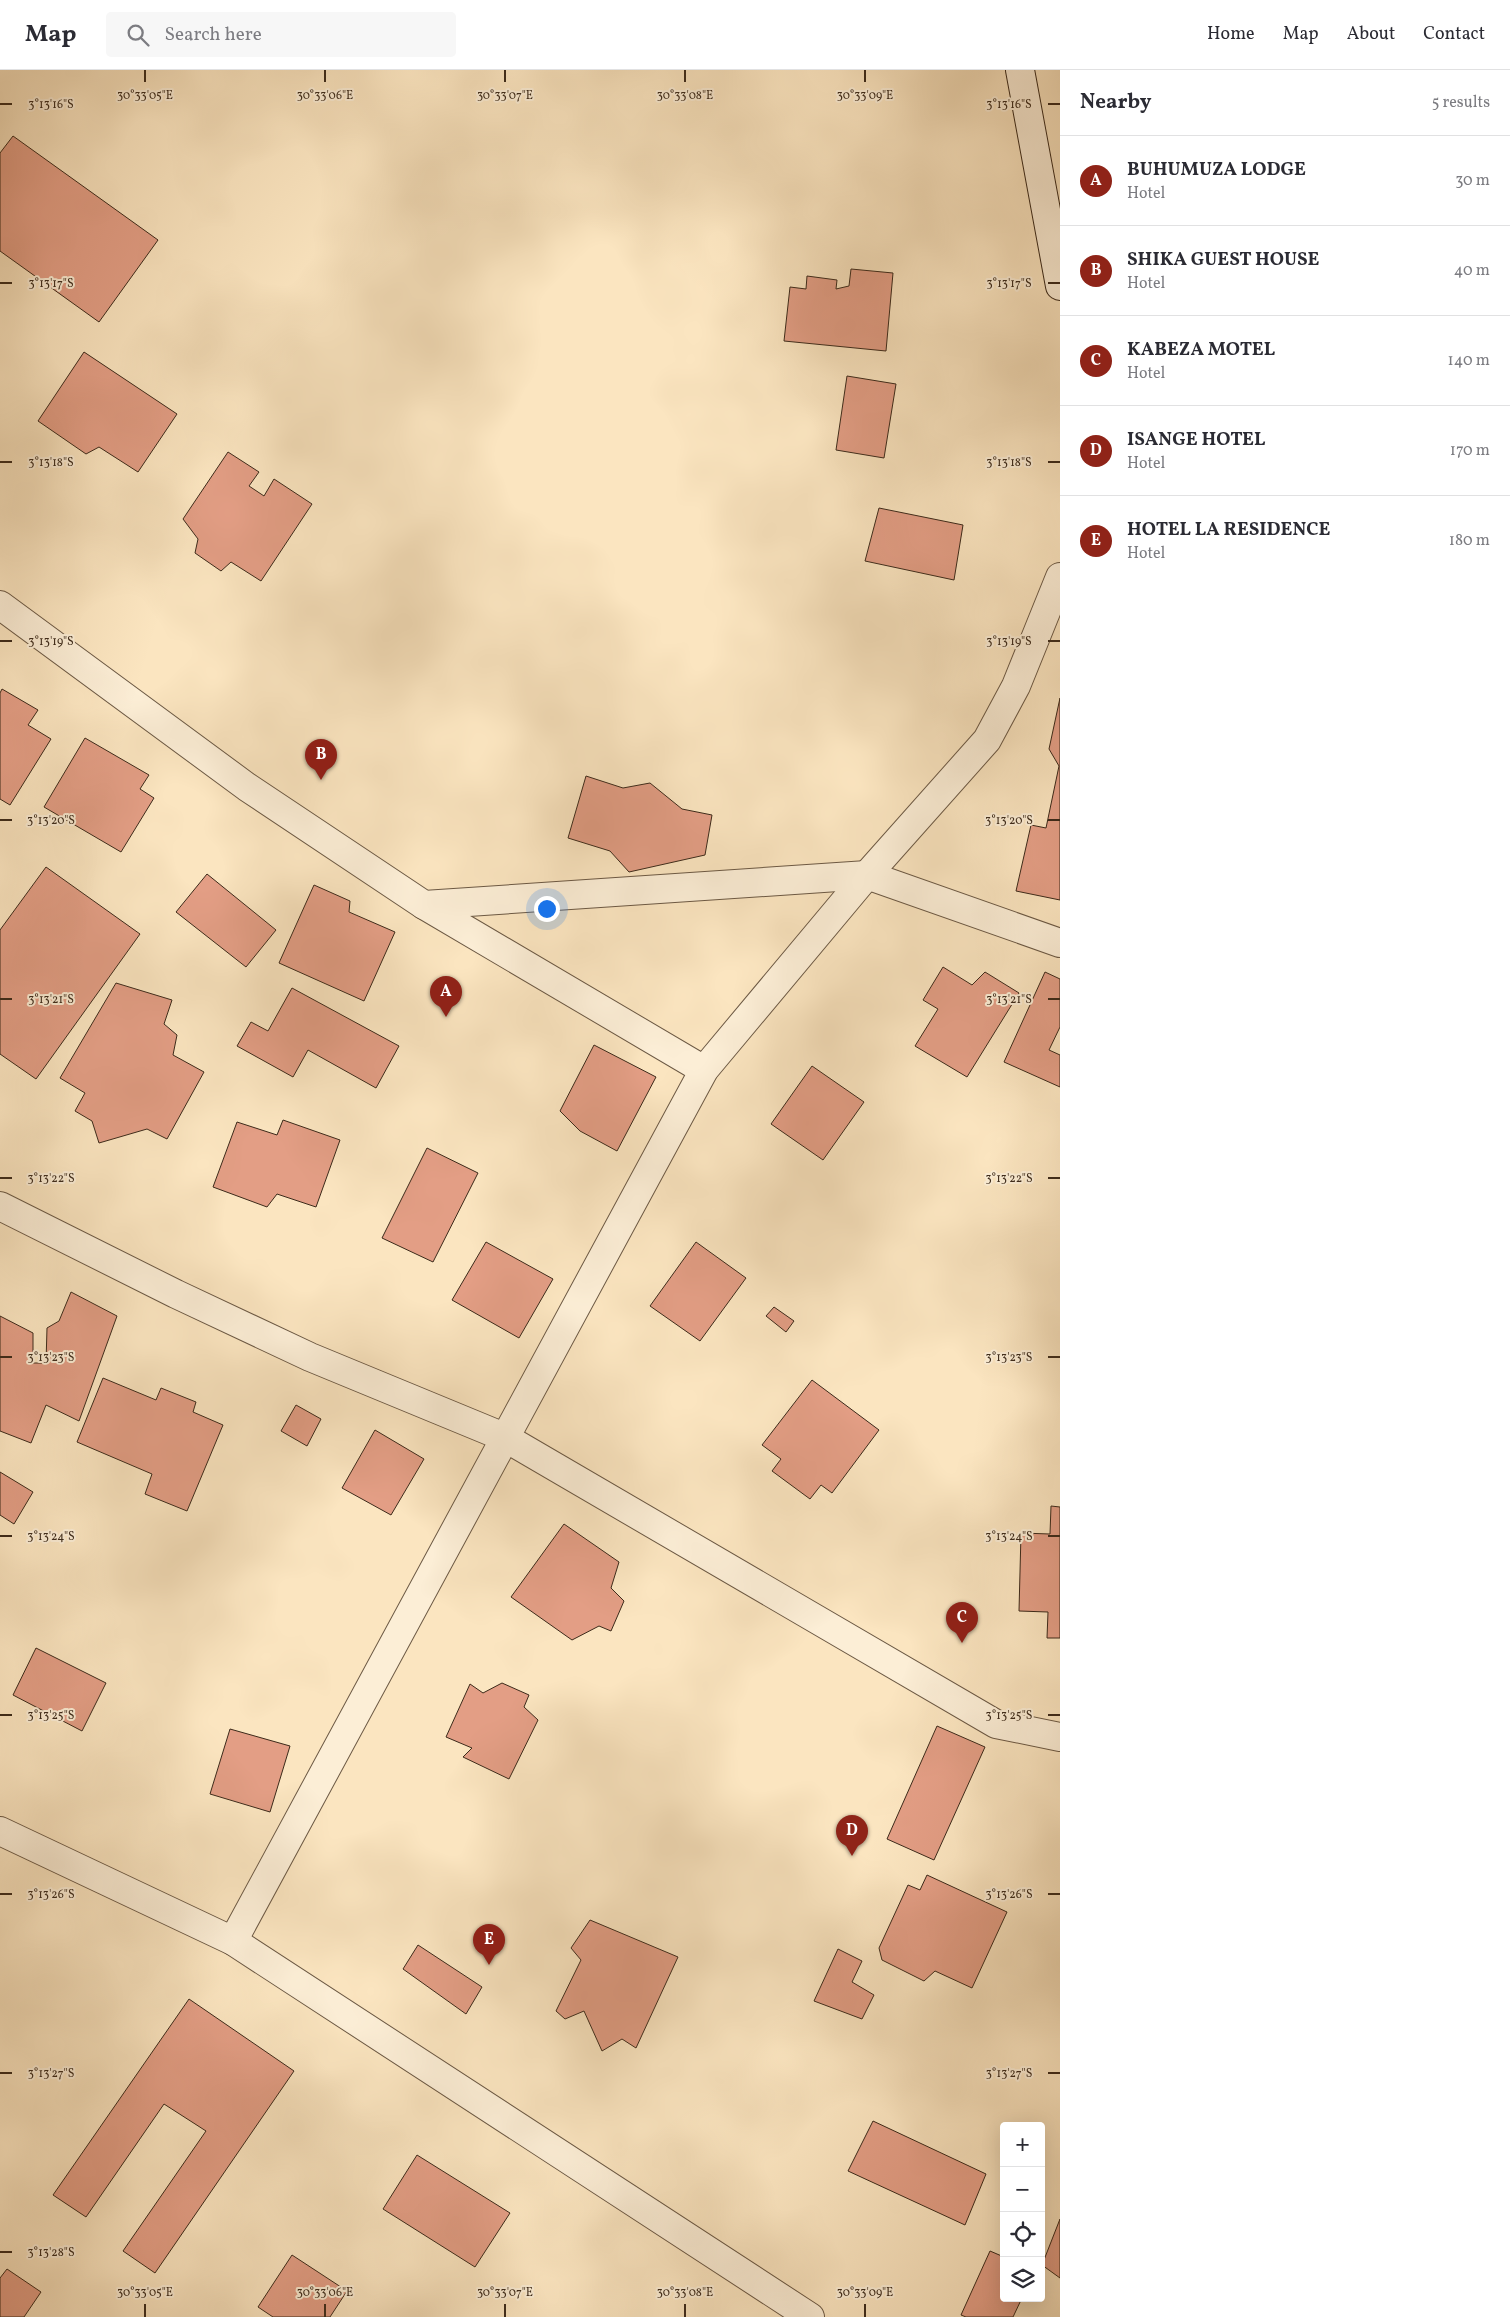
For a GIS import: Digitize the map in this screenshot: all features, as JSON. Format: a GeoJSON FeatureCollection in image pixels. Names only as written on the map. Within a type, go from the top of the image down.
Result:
{"type":"FeatureCollection","features":[{"type":"Feature","properties":{"kind":"street"},"geometry":{"type":"LineString","coordinates":[[1020,70],[1060,286]]}},
{"type":"Feature","properties":{"kind":"street"},"geometry":{"type":"LineString","coordinates":[[233,1941],[704,1070],[867,875],[987,740],[1016,686],[1060,577]]}},
{"type":"Feature","properties":{"kind":"street"},"geometry":{"type":"LineString","coordinates":[[0,605],[247,787],[424,905],[704,1070]]}},
{"type":"Feature","properties":{"kind":"street"},"geometry":{"type":"LineString","coordinates":[[424,905],[867,875],[1060,943]]}},
{"type":"Feature","properties":{"kind":"street"},"geometry":{"type":"LineString","coordinates":[[0,1206],[176,1294],[310,1357],[504,1438],[996,1724],[1060,1737]]}},
{"type":"Feature","properties":{"kind":"street"},"geometry":{"type":"LineString","coordinates":[[0,1831],[233,1941],[810,2317]]}},
{"type":"Feature","properties":{"kind":"building"},"geometry":{"type":"Polygon","coordinates":[[[13,136],[158,240],[99,322],[0,251],[0,153],[13,136]]]}},
{"type":"Feature","properties":{"kind":"building"},"geometry":{"type":"Polygon","coordinates":[[[851,269],[893,273],[886,351],[784,341],[790,287],[806,289],[807,276],[837,280],[836,289],[849,286],[851,269]]]}},
{"type":"Feature","properties":{"kind":"building"},"geometry":{"type":"Polygon","coordinates":[[[84,352],[177,414],[138,472],[99,447],[86,454],[38,421],[84,352]]]}},
{"type":"Feature","properties":{"kind":"building"},"geometry":{"type":"Polygon","coordinates":[[[847,376],[896,384],[884,458],[836,450],[847,376]]]}},
{"type":"Feature","properties":{"kind":"building"},"geometry":{"type":"Polygon","coordinates":[[[228,452],[259,472],[249,486],[264,496],[274,479],[312,504],[261,581],[231,562],[221,571],[195,553],[198,539],[183,519],[228,452]]]}},
{"type":"Feature","properties":{"kind":"building"},"geometry":{"type":"Polygon","coordinates":[[[879,508],[963,525],[954,580],[865,561],[879,508]]]}},
{"type":"Feature","properties":{"kind":"building"},"geometry":{"type":"Polygon","coordinates":[[[2,689],[38,710],[28,725],[51,739],[10,805],[0,799],[0,693],[2,689]]]}},
{"type":"Feature","properties":{"kind":"building"},"geometry":{"type":"Polygon","coordinates":[[[1060,698],[1060,900],[1016,891],[1031,825],[1046,828],[1059,766],[1049,749],[1060,698]]]}},
{"type":"Feature","properties":{"kind":"building"},"geometry":{"type":"Polygon","coordinates":[[[85,738],[149,775],[140,789],[154,798],[121,852],[44,807],[85,738]]]}},
{"type":"Feature","properties":{"kind":"building"},"geometry":{"type":"Polygon","coordinates":[[[586,776],[623,788],[650,783],[682,809],[712,815],[705,855],[629,872],[610,851],[568,838],[586,776]]]}},
{"type":"Feature","properties":{"kind":"building"},"geometry":{"type":"Polygon","coordinates":[[[46,867],[140,934],[36,1079],[0,1054],[0,930],[46,867]]]}},
{"type":"Feature","properties":{"kind":"building"},"geometry":{"type":"Polygon","coordinates":[[[207,874],[276,930],[246,967],[176,912],[207,874]]]}},
{"type":"Feature","properties":{"kind":"building"},"geometry":{"type":"Polygon","coordinates":[[[314,885],[350,901],[349,912],[395,932],[364,1001],[279,963],[314,885]]]}},
{"type":"Feature","properties":{"kind":"building"},"geometry":{"type":"Polygon","coordinates":[[[943,967],[972,985],[985,972],[1019,993],[967,1077],[915,1046],[938,1009],[923,1000],[943,967]]]}},
{"type":"Feature","properties":{"kind":"building"},"geometry":{"type":"Polygon","coordinates":[[[1045,972],[1060,979],[1060,1027],[1049,1050],[1060,1055],[1060,1087],[1004,1062],[1045,972]]]}},
{"type":"Feature","properties":{"kind":"building"},"geometry":{"type":"Polygon","coordinates":[[[116,983],[172,1000],[164,1024],[177,1035],[173,1055],[204,1072],[167,1139],[147,1129],[99,1143],[92,1121],[75,1111],[85,1093],[60,1078],[116,983]]]}},
{"type":"Feature","properties":{"kind":"building"},"geometry":{"type":"Polygon","coordinates":[[[292,988],[399,1046],[376,1088],[308,1050],[293,1077],[237,1046],[251,1022],[268,1031],[292,988]]]}},
{"type":"Feature","properties":{"kind":"building"},"geometry":{"type":"Polygon","coordinates":[[[594,1045],[656,1077],[617,1151],[580,1131],[560,1111],[594,1045]]]}},
{"type":"Feature","properties":{"kind":"building"},"geometry":{"type":"Polygon","coordinates":[[[812,1066],[864,1102],[823,1160],[771,1124],[812,1066]]]}},
{"type":"Feature","properties":{"kind":"building"},"geometry":{"type":"Polygon","coordinates":[[[283,1120],[340,1140],[316,1207],[277,1194],[267,1207],[213,1187],[237,1122],[277,1135],[283,1120]]]}},
{"type":"Feature","properties":{"kind":"building"},"geometry":{"type":"Polygon","coordinates":[[[427,1148],[478,1173],[433,1262],[382,1238],[427,1148]]]}},
{"type":"Feature","properties":{"kind":"building"},"geometry":{"type":"Polygon","coordinates":[[[486,1242],[553,1279],[519,1338],[452,1300],[486,1242]]]}},
{"type":"Feature","properties":{"kind":"building"},"geometry":{"type":"Polygon","coordinates":[[[696,1242],[746,1278],[700,1341],[650,1306],[696,1242]]]}},
{"type":"Feature","properties":{"kind":"building"},"geometry":{"type":"Polygon","coordinates":[[[71,1292],[117,1316],[79,1421],[46,1405],[31,1443],[0,1431],[0,1316],[33,1333],[33,1363],[46,1363],[47,1328],[59,1321],[71,1292]]]}},
{"type":"Feature","properties":{"kind":"building"},"geometry":{"type":"Polygon","coordinates":[[[774,1307],[794,1321],[786,1332],[766,1316],[774,1307]]]}},
{"type":"Feature","properties":{"kind":"building"},"geometry":{"type":"Polygon","coordinates":[[[103,1378],[156,1400],[161,1388],[196,1402],[193,1412],[223,1425],[187,1511],[145,1494],[152,1474],[77,1442],[103,1378]]]}},
{"type":"Feature","properties":{"kind":"building"},"geometry":{"type":"Polygon","coordinates":[[[812,1380],[879,1430],[832,1493],[821,1485],[810,1499],[772,1471],[781,1459],[762,1445],[812,1380]]]}},
{"type":"Feature","properties":{"kind":"building"},"geometry":{"type":"Polygon","coordinates":[[[296,1405],[321,1419],[307,1446],[281,1431],[296,1405]]]}},
{"type":"Feature","properties":{"kind":"building"},"geometry":{"type":"Polygon","coordinates":[[[375,1430],[424,1459],[391,1515],[342,1488],[375,1430]]]}},
{"type":"Feature","properties":{"kind":"building"},"geometry":{"type":"Polygon","coordinates":[[[0,1472],[33,1492],[14,1524],[0,1515],[0,1472]]]}},
{"type":"Feature","properties":{"kind":"building"},"geometry":{"type":"Polygon","coordinates":[[[1051,1506],[1060,1507],[1060,1638],[1047,1638],[1048,1612],[1019,1611],[1021,1533],[1050,1534],[1051,1506]]]}},
{"type":"Feature","properties":{"kind":"building"},"geometry":{"type":"Polygon","coordinates":[[[564,1524],[619,1562],[611,1588],[624,1601],[611,1631],[599,1626],[572,1640],[511,1597],[564,1524]]]}},
{"type":"Feature","properties":{"kind":"building"},"geometry":{"type":"Polygon","coordinates":[[[36,1648],[106,1683],[82,1731],[13,1695],[36,1648]]]}},
{"type":"Feature","properties":{"kind":"building"},"geometry":{"type":"Polygon","coordinates":[[[502,1683],[529,1695],[524,1707],[538,1720],[509,1779],[463,1757],[472,1748],[446,1737],[470,1684],[483,1693],[502,1683]]]}},
{"type":"Feature","properties":{"kind":"building"},"geometry":{"type":"Polygon","coordinates":[[[937,1726],[985,1747],[934,1860],[887,1839],[937,1726]]]}},
{"type":"Feature","properties":{"kind":"building"},"geometry":{"type":"Polygon","coordinates":[[[230,1729],[290,1746],[270,1812],[210,1794],[230,1729]]]}},
{"type":"Feature","properties":{"kind":"building"},"geometry":{"type":"Polygon","coordinates":[[[927,1875],[1007,1912],[972,1988],[935,1971],[924,1981],[882,1960],[879,1948],[908,1885],[920,1890],[927,1875]]]}},
{"type":"Feature","properties":{"kind":"building"},"geometry":{"type":"Polygon","coordinates":[[[590,1920],[678,1957],[636,2048],[622,2039],[602,2051],[584,2011],[565,2019],[556,2011],[581,1960],[571,1948],[590,1920]]]}},
{"type":"Feature","properties":{"kind":"building"},"geometry":{"type":"Polygon","coordinates":[[[418,1945],[482,1987],[466,2014],[403,1969],[418,1945]]]}},
{"type":"Feature","properties":{"kind":"building"},"geometry":{"type":"Polygon","coordinates":[[[838,1949],[862,1961],[852,1982],[874,1995],[862,2019],[814,2001],[838,1949]]]}},
{"type":"Feature","properties":{"kind":"building"},"geometry":{"type":"Polygon","coordinates":[[[189,1999],[294,2071],[155,2273],[123,2251],[206,2131],[164,2104],[86,2217],[53,2195],[189,1999]]]}},
{"type":"Feature","properties":{"kind":"building"},"geometry":{"type":"Polygon","coordinates":[[[873,2121],[986,2174],[965,2225],[848,2171],[873,2121]]]}},
{"type":"Feature","properties":{"kind":"building"},"geometry":{"type":"Polygon","coordinates":[[[417,2155],[510,2213],[475,2267],[383,2209],[417,2155]]]}},
{"type":"Feature","properties":{"kind":"building"},"geometry":{"type":"Polygon","coordinates":[[[1060,2219],[1060,2278],[1045,2267],[1045,2257],[1060,2219]]]}},
{"type":"Feature","properties":{"kind":"building"},"geometry":{"type":"Polygon","coordinates":[[[990,2251],[1000,2255],[1000,2302],[1020,2302],[1013,2317],[966,2317],[961,2315],[990,2251]]]}},
{"type":"Feature","properties":{"kind":"building"},"geometry":{"type":"Polygon","coordinates":[[[292,2255],[347,2291],[330,2317],[273,2317],[258,2307],[292,2255]]]}},
{"type":"Feature","properties":{"kind":"building"},"geometry":{"type":"Polygon","coordinates":[[[7,2269],[41,2292],[24,2317],[0,2317],[0,2278],[7,2269]]]}},
{"type":"Feature","properties":{"kind":"place","name":"SHIKA GUEST HOUSE"},"geometry":{"type":"Point","coordinates":[321,780]}},
{"type":"Feature","properties":{"kind":"place","name":"BUHUMUZA LODGE"},"geometry":{"type":"Point","coordinates":[446,1017]}},
{"type":"Feature","properties":{"kind":"place","name":"KABEZA MOTEL"},"geometry":{"type":"Point","coordinates":[962,1643]}},
{"type":"Feature","properties":{"kind":"place","name":"ISANGE HOTEL"},"geometry":{"type":"Point","coordinates":[852,1856]}},
{"type":"Feature","properties":{"kind":"place","name":"HOTEL LA RESIDENCE"},"geometry":{"type":"Point","coordinates":[489,1965]}}]}
